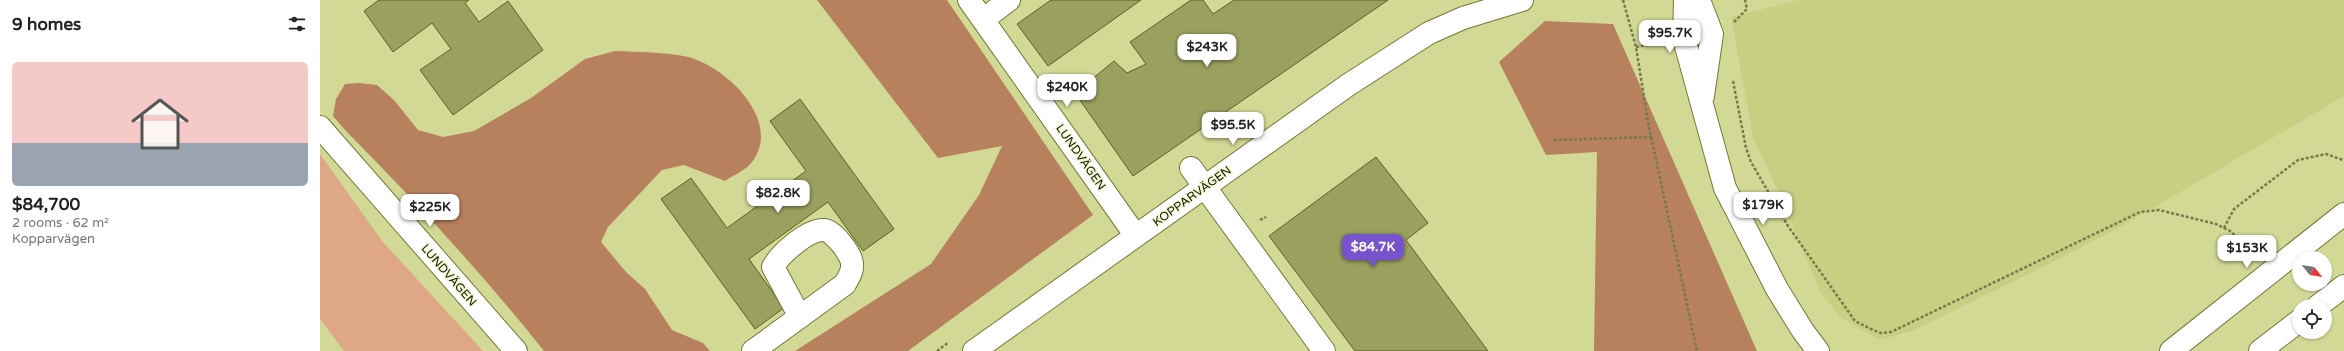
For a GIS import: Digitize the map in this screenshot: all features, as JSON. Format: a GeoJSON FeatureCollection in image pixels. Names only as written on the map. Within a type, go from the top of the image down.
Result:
{"type":"FeatureCollection","features":[{"type":"Feature","properties":{"kind":"street","name":"LUNDVÄGEN"},"geometry":{"type":"LineString","coordinates":[[969,0],[984,19],[1136,236]]}},
{"type":"Feature","properties":{"kind":"street"},"geometry":{"type":"LineString","coordinates":[[984,19],[1009,0]]}},
{"type":"Feature","properties":{"kind":"street","name":"KOPPARVÄGEN"},"geometry":{"type":"LineString","coordinates":[[974,351],[1348,85],[1410,44],[1495,4],[1522,0]]}},
{"type":"Feature","properties":{"kind":"street"},"geometry":{"type":"LineString","coordinates":[[1685,0],[1684,39],[1725,188],[1777,289],[1803,331],[1818,351]]}},
{"type":"Feature","properties":{"kind":"street"},"geometry":{"type":"LineString","coordinates":[[1699,0],[1712,34],[1702,105]]}},
{"type":"Feature","properties":{"kind":"street","name":"LUNDVÄGEN"},"geometry":{"type":"LineString","coordinates":[[320,127],[516,351]]}},
{"type":"Feature","properties":{"kind":"street"},"geometry":{"type":"LineString","coordinates":[[1191,168],[1324,351]]}},
{"type":"Feature","properties":{"kind":"street"},"geometry":{"type":"LineString","coordinates":[[2171,351],[2344,214]]}},
{"type":"Feature","properties":{"kind":"street"},"geometry":{"type":"LineString","coordinates":[[2327,299],[2344,286]]}},
{"type":"Feature","properties":{"kind":"street"},"geometry":{"type":"LineString","coordinates":[[753,351],[800,317]]}},
{"type":"Feature","properties":{"kind":"street"},"geometry":{"type":"LineString","coordinates":[[2260,351],[2292,326]]}},
{"type":"Feature","properties":{"kind":"path"},"geometry":{"type":"LineString","coordinates":[[1623,0],[1636,47],[1652,137],[1697,351]]}},
{"type":"Feature","properties":{"kind":"path"},"geometry":{"type":"LineString","coordinates":[[1732,26],[1747,9],[1745,0]]}},
{"type":"Feature","properties":{"kind":"path"},"geometry":{"type":"LineString","coordinates":[[1732,74],[1746,148],[1751,162],[1788,226],[1825,280],[1855,321],[1872,330],[1881,333],[1891,332],[2140,212],[2159,210],[2216,224],[2232,232],[2245,249]]}},
{"type":"Feature","properties":{"kind":"path"},"geometry":{"type":"LineString","coordinates":[[1554,140],[1652,137]]}},
{"type":"Feature","properties":{"kind":"path"},"geometry":{"type":"LineString","coordinates":[[2224,228],[2234,209],[2298,160],[2326,154],[2343,160]]}},
{"type":"Feature","properties":{"kind":"shaded area"},"geometry":{"type":"Polygon","coordinates":[[[817,0],[947,0],[1093,215],[908,351],[795,351],[931,264],[979,195],[1002,146],[938,158],[817,0]]]}},
{"type":"Feature","properties":{"kind":"shaded area"},"geometry":{"type":"Polygon","coordinates":[[[1798,0],[2344,0],[2344,96],[2124,225],[2045,266],[1914,330],[1880,340],[1842,318],[1820,292],[1785,206],[1753,137],[1731,17],[1798,0]]]}},
{"type":"Feature","properties":{"kind":"shaded area"},"geometry":{"type":"Polygon","coordinates":[[[1545,21],[1613,24],[1757,351],[1594,351],[1597,152],[1546,155],[1499,62],[1545,21]]]}},
{"type":"Feature","properties":{"kind":"shaded area"},"geometry":{"type":"Polygon","coordinates":[[[615,51],[670,54],[688,57],[703,63],[719,72],[734,84],[756,113],[761,130],[760,146],[752,162],[746,168],[725,181],[684,165],[662,170],[608,227],[601,242],[626,272],[645,289],[672,330],[703,343],[710,351],[544,351],[521,322],[448,238],[333,116],[336,99],[345,84],[359,83],[377,85],[394,100],[418,130],[443,137],[474,131],[531,98],[585,59],[615,51]]]}},
{"type":"Feature","properties":{"kind":"shaded area"},"geometry":{"type":"Polygon","coordinates":[[[320,154],[382,241],[483,351],[344,351],[320,319],[320,154]]]}},
{"type":"Feature","properties":{"kind":"building"},"geometry":{"type":"Polygon","coordinates":[[[379,0],[469,0],[465,3],[479,22],[508,1],[543,50],[453,115],[420,70],[451,49],[432,23],[393,52],[364,11],[379,0]]]}},
{"type":"Feature","properties":{"kind":"building"},"geometry":{"type":"Polygon","coordinates":[[[1051,0],[1141,0],[1048,66],[1017,24],[1051,0]]]}},
{"type":"Feature","properties":{"kind":"building"},"geometry":{"type":"Polygon","coordinates":[[[1191,0],[1203,0],[1213,14],[1234,0],[1388,0],[1133,176],[1075,93],[1114,61],[1127,73],[1146,64],[1130,42],[1191,0]]]}},
{"type":"Feature","properties":{"kind":"building"},"geometry":{"type":"Polygon","coordinates":[[[800,99],[894,229],[863,251],[828,202],[749,259],[784,308],[755,329],[661,199],[691,178],[727,228],[806,171],[770,121],[800,99]]]}},
{"type":"Feature","properties":{"kind":"building"},"geometry":{"type":"Polygon","coordinates":[[[1376,157],[1428,223],[1406,240],[1488,351],[1355,351],[1269,236],[1376,157]]]}}]}
